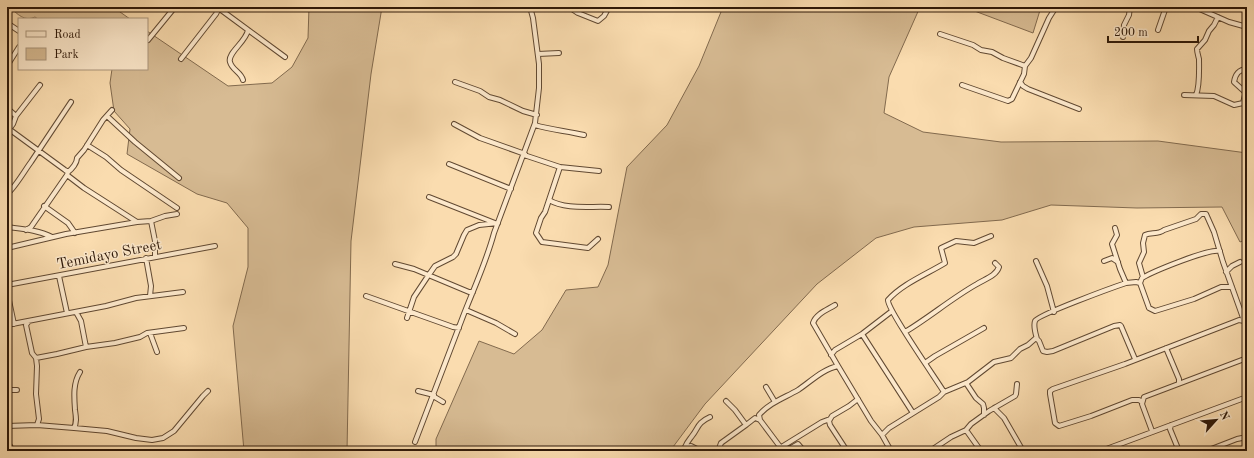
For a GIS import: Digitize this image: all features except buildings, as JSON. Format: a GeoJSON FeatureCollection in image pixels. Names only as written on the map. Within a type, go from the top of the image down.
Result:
{"type":"FeatureCollection","features":[{"type":"Feature","properties":{"kind":"street"},"geometry":{"type":"LineString","coordinates":[[148,40],[175,7]]}},
{"type":"Feature","properties":{"kind":"street"},"geometry":{"type":"LineString","coordinates":[[415,442],[434,396],[471,293],[489,252],[496,223],[511,189],[535,125],[539,88],[538,54],[531,7]]}},
{"type":"Feature","properties":{"kind":"street"},"geometry":{"type":"LineString","coordinates":[[569,7],[578,13],[598,21],[604,16],[609,7]]}},
{"type":"Feature","properties":{"kind":"street"},"geometry":{"type":"LineString","coordinates":[[962,85],[1008,101],[1012,99],[1024,74],[1025,66],[1031,58],[1049,18],[1056,7]]}},
{"type":"Feature","properties":{"kind":"street"},"geometry":{"type":"LineString","coordinates":[[1123,37],[1124,26],[1129,15],[1130,7]]}},
{"type":"Feature","properties":{"kind":"street"},"geometry":{"type":"LineString","coordinates":[[1158,30],[1166,7]]}},
{"type":"Feature","properties":{"kind":"street"},"geometry":{"type":"LineString","coordinates":[[1194,7],[1202,8],[1218,17],[1247,27]]}},
{"type":"Feature","properties":{"kind":"street"},"geometry":{"type":"LineString","coordinates":[[181,59],[216,14],[218,8],[285,56]]}},
{"type":"Feature","properties":{"kind":"street"},"geometry":{"type":"LineString","coordinates":[[1196,95],[1198,90],[1199,71],[1197,49],[1205,40],[1207,34],[1218,17]]}},
{"type":"Feature","properties":{"kind":"street"},"geometry":{"type":"LineString","coordinates":[[7,23],[18,30]]}},
{"type":"Feature","properties":{"kind":"street"},"geometry":{"type":"LineString","coordinates":[[244,80],[242,75],[231,66],[229,61],[230,55],[241,44],[247,35],[248,30]]}},
{"type":"Feature","properties":{"kind":"street"},"geometry":{"type":"LineString","coordinates":[[940,34],[973,45],[981,50],[992,52],[1003,58],[1025,66]]}},
{"type":"Feature","properties":{"kind":"street"},"geometry":{"type":"LineString","coordinates":[[7,66],[18,49]]}},
{"type":"Feature","properties":{"kind":"street"},"geometry":{"type":"LineString","coordinates":[[538,54],[559,53]]}},
{"type":"Feature","properties":{"kind":"street"},"geometry":{"type":"LineString","coordinates":[[1245,92],[1234,82],[1239,71],[1247,69]]}},
{"type":"Feature","properties":{"kind":"street"},"geometry":{"type":"LineString","coordinates":[[454,82],[480,91],[489,97],[500,100],[523,111],[537,115]]}},
{"type":"Feature","properties":{"kind":"street"},"geometry":{"type":"LineString","coordinates":[[1020,82],[1028,89],[1080,109]]}},
{"type":"Feature","properties":{"kind":"street"},"geometry":{"type":"LineString","coordinates":[[40,85],[16,116],[16,120],[8,130],[38,150],[84,188],[137,222]]}},
{"type":"Feature","properties":{"kind":"street"},"geometry":{"type":"LineString","coordinates":[[1184,95],[1219,97],[1234,105],[1245,104],[1245,92],[1247,87]]}},
{"type":"Feature","properties":{"kind":"street"},"geometry":{"type":"LineString","coordinates":[[7,194],[11,191],[71,102]]}},
{"type":"Feature","properties":{"kind":"street"},"geometry":{"type":"LineString","coordinates":[[7,108],[16,116]]}},
{"type":"Feature","properties":{"kind":"street"},"geometry":{"type":"LineString","coordinates":[[26,230],[31,227],[44,206],[74,166],[77,158],[106,116],[112,110]]}},
{"type":"Feature","properties":{"kind":"street"},"geometry":{"type":"LineString","coordinates":[[106,116],[179,178]]}},
{"type":"Feature","properties":{"kind":"street"},"geometry":{"type":"LineString","coordinates":[[454,124],[480,138],[560,167],[599,171]]}},
{"type":"Feature","properties":{"kind":"street"},"geometry":{"type":"LineString","coordinates":[[535,125],[584,135]]}},
{"type":"Feature","properties":{"kind":"street"},"geometry":{"type":"LineString","coordinates":[[87,145],[177,208]]}},
{"type":"Feature","properties":{"kind":"street"},"geometry":{"type":"LineString","coordinates":[[449,164],[511,189]]}},
{"type":"Feature","properties":{"kind":"street"},"geometry":{"type":"LineString","coordinates":[[560,167],[545,212],[536,233],[542,242],[588,248],[598,239]]}},
{"type":"Feature","properties":{"kind":"street"},"geometry":{"type":"LineString","coordinates":[[429,197],[496,223]]}},
{"type":"Feature","properties":{"kind":"street"},"geometry":{"type":"LineString","coordinates":[[549,200],[554,204],[565,206],[609,207]]}},
{"type":"Feature","properties":{"kind":"street"},"geometry":{"type":"LineString","coordinates":[[44,206],[68,222],[75,233]]}},
{"type":"Feature","properties":{"kind":"street"},"geometry":{"type":"LineString","coordinates":[[7,248],[52,237],[137,222],[151,222],[165,216],[177,214]]}},
{"type":"Feature","properties":{"kind":"street"},"geometry":{"type":"LineString","coordinates":[[1143,277],[1139,263],[1144,252],[1143,243],[1145,235],[1149,233],[1160,233],[1164,230],[1196,219],[1201,214],[1205,214],[1220,251],[1247,329]]}},
{"type":"Feature","properties":{"kind":"street"},"geometry":{"type":"LineString","coordinates":[[151,222],[155,241],[155,256]]}},
{"type":"Feature","properties":{"kind":"street"},"geometry":{"type":"LineString","coordinates":[[407,318],[414,297],[428,276],[435,266],[456,254],[461,240],[467,230],[479,225],[496,223]]}},
{"type":"Feature","properties":{"kind":"street"},"geometry":{"type":"LineString","coordinates":[[7,227],[17,227],[52,237]]}},
{"type":"Feature","properties":{"kind":"street"},"geometry":{"type":"LineString","coordinates":[[1112,244],[1117,235],[1115,228]]}},
{"type":"Feature","properties":{"kind":"street"},"geometry":{"type":"LineString","coordinates":[[944,392],[888,303],[890,298],[908,283],[923,277],[945,263],[941,248],[956,241],[974,243],[991,236]]}},
{"type":"Feature","properties":{"kind":"street"},"geometry":{"type":"LineString","coordinates":[[1106,240],[1112,244],[1126,283]]}},
{"type":"Feature","properties":{"kind":"street","name":"Temidayo Street"},"geometry":{"type":"LineString","coordinates":[[7,285],[155,256],[215,246]]}},
{"type":"Feature","properties":{"kind":"street"},"geometry":{"type":"LineString","coordinates":[[1220,251],[1214,251],[1196,256],[1143,277],[1140,283],[1149,308],[1155,311],[1194,299],[1221,287],[1232,287]]}},
{"type":"Feature","properties":{"kind":"street"},"geometry":{"type":"LineString","coordinates":[[146,258],[151,286],[150,296]]}},
{"type":"Feature","properties":{"kind":"street"},"geometry":{"type":"LineString","coordinates":[[1104,261],[1112,258],[1118,262]]}},
{"type":"Feature","properties":{"kind":"street"},"geometry":{"type":"LineString","coordinates":[[1036,261],[1047,286],[1054,312]]}},
{"type":"Feature","properties":{"kind":"street"},"geometry":{"type":"LineString","coordinates":[[1226,272],[1232,266],[1240,262]]}},
{"type":"Feature","properties":{"kind":"street"},"geometry":{"type":"LineString","coordinates":[[905,332],[974,286],[994,275],[999,268],[995,263]]}},
{"type":"Feature","properties":{"kind":"street"},"geometry":{"type":"LineString","coordinates":[[395,264],[414,269],[471,293]]}},
{"type":"Feature","properties":{"kind":"street"},"geometry":{"type":"LineString","coordinates":[[59,276],[67,313]]}},
{"type":"Feature","properties":{"kind":"street"},"geometry":{"type":"LineString","coordinates":[[1135,359],[1120,325],[1114,326],[1050,352],[1043,351],[1039,341],[1036,338],[1034,325],[1035,320],[1054,312],[1069,303],[1126,283],[1140,283]]}},
{"type":"Feature","properties":{"kind":"street"},"geometry":{"type":"LineString","coordinates":[[7,291],[14,324]]}},
{"type":"Feature","properties":{"kind":"street"},"geometry":{"type":"LineString","coordinates":[[7,325],[116,304],[136,298],[183,292]]}},
{"type":"Feature","properties":{"kind":"street"},"geometry":{"type":"LineString","coordinates":[[366,296],[458,328]]}},
{"type":"Feature","properties":{"kind":"street"},"geometry":{"type":"LineString","coordinates":[[835,305],[815,318],[813,323],[871,421],[882,435],[891,451]]}},
{"type":"Feature","properties":{"kind":"street"},"geometry":{"type":"LineString","coordinates":[[466,310],[496,323],[515,334]]}},
{"type":"Feature","properties":{"kind":"street"},"geometry":{"type":"LineString","coordinates":[[831,355],[835,350],[862,334],[892,311]]}},
{"type":"Feature","properties":{"kind":"street"},"geometry":{"type":"LineString","coordinates":[[76,312],[81,320],[86,347]]}},
{"type":"Feature","properties":{"kind":"street"},"geometry":{"type":"LineString","coordinates":[[1142,402],[1139,400],[1132,400],[1091,416],[1059,426],[1055,423],[1050,399],[1050,391],[1239,320],[1244,321]]}},
{"type":"Feature","properties":{"kind":"street"},"geometry":{"type":"LineString","coordinates":[[29,321],[26,325],[32,353],[36,358],[37,366],[36,394],[39,413],[37,425]]}},
{"type":"Feature","properties":{"kind":"street"},"geometry":{"type":"LineString","coordinates":[[20,322],[26,325]]}},
{"type":"Feature","properties":{"kind":"street"},"geometry":{"type":"LineString","coordinates":[[36,358],[86,347],[115,343],[140,337],[147,333],[184,328]]}},
{"type":"Feature","properties":{"kind":"street"},"geometry":{"type":"LineString","coordinates":[[925,363],[984,328]]}},
{"type":"Feature","properties":{"kind":"street"},"geometry":{"type":"LineString","coordinates":[[150,333],[157,352]]}},
{"type":"Feature","properties":{"kind":"street"},"geometry":{"type":"LineString","coordinates":[[862,334],[913,413]]}},
{"type":"Feature","properties":{"kind":"street"},"geometry":{"type":"LineString","coordinates":[[882,435],[889,428],[939,397],[944,392],[966,382],[994,362],[1011,358],[1020,349],[1031,344],[1036,338]]}},
{"type":"Feature","properties":{"kind":"street"},"geometry":{"type":"LineString","coordinates":[[1166,348],[1179,379],[1179,383]]}},
{"type":"Feature","properties":{"kind":"street"},"geometry":{"type":"LineString","coordinates":[[1152,431],[1142,402],[1144,397],[1247,358]]}},
{"type":"Feature","properties":{"kind":"street"},"geometry":{"type":"LineString","coordinates":[[718,451],[720,443],[758,418],[775,402],[798,390],[826,370],[838,366]]}},
{"type":"Feature","properties":{"kind":"street"},"geometry":{"type":"LineString","coordinates":[[74,428],[77,421],[75,410],[75,382],[80,372]]}},
{"type":"Feature","properties":{"kind":"street"},"geometry":{"type":"LineString","coordinates":[[966,382],[976,398],[983,404],[984,415]]}},
{"type":"Feature","properties":{"kind":"street"},"geometry":{"type":"LineString","coordinates":[[934,450],[951,437],[966,430],[971,424],[994,408],[1016,395],[1017,384]]}},
{"type":"Feature","properties":{"kind":"street"},"geometry":{"type":"LineString","coordinates":[[766,387],[775,402]]}},
{"type":"Feature","properties":{"kind":"street"},"geometry":{"type":"LineString","coordinates":[[7,390],[17,390]]}},
{"type":"Feature","properties":{"kind":"street"},"geometry":{"type":"LineString","coordinates":[[7,426],[37,425],[107,431],[152,440],[162,438],[174,431],[208,391]]}},
{"type":"Feature","properties":{"kind":"street"},"geometry":{"type":"LineString","coordinates":[[418,391],[434,396],[443,402]]}},
{"type":"Feature","properties":{"kind":"street"},"geometry":{"type":"LineString","coordinates":[[1101,451],[1152,431],[1170,427],[1247,397]]}},
{"type":"Feature","properties":{"kind":"street"},"geometry":{"type":"LineString","coordinates":[[775,451],[822,422],[830,419],[832,416],[858,399]]}},
{"type":"Feature","properties":{"kind":"street"},"geometry":{"type":"LineString","coordinates":[[726,401],[746,425]]}},
{"type":"Feature","properties":{"kind":"street"},"geometry":{"type":"LineString","coordinates":[[994,408],[1004,418],[1023,451]]}},
{"type":"Feature","properties":{"kind":"street"},"geometry":{"type":"LineString","coordinates":[[684,449],[687,440],[692,436],[696,428],[702,421],[710,417]]}},
{"type":"Feature","properties":{"kind":"street"},"geometry":{"type":"LineString","coordinates":[[758,418],[781,448]]}},
{"type":"Feature","properties":{"kind":"street"},"geometry":{"type":"LineString","coordinates":[[830,419],[830,425],[847,451]]}},
{"type":"Feature","properties":{"kind":"street"},"geometry":{"type":"LineString","coordinates":[[1170,427],[1179,451]]}},
{"type":"Feature","properties":{"kind":"street"},"geometry":{"type":"LineString","coordinates":[[966,430],[981,451]]}},
{"type":"Feature","properties":{"kind":"street"},"geometry":{"type":"LineString","coordinates":[[1206,451],[1246,437],[1247,448]]}},
{"type":"Feature","properties":{"kind":"street"},"geometry":{"type":"LineString","coordinates":[[687,440],[691,446],[701,451]]}},
{"type":"Feature","properties":{"kind":"street"},"geometry":{"type":"LineString","coordinates":[[7,441],[13,451]]}},
{"type":"Feature","properties":{"kind":"street"},"geometry":{"type":"LineString","coordinates":[[786,451],[798,444],[804,451]]}},
{"type":"Feature","properties":{"kind":"street"},"geometry":{"type":"LineString","coordinates":[[684,449],[691,446]]}},
{"type":"Feature","properties":{"kind":"green space"},"geometry":{"type":"Polygon","coordinates":[[[9,7],[113,7],[129,18],[24,18],[9,7]]]}},
{"type":"Feature","properties":{"kind":"green space"},"geometry":{"type":"Polygon","coordinates":[[[309,7],[382,7],[371,74],[351,241],[347,451],[244,451],[233,326],[248,267],[248,228],[227,203],[197,194],[127,154],[130,129],[114,111],[110,83],[112,70],[148,70],[148,32],[228,86],[272,83],[292,67],[308,38],[309,7]]]}},
{"type":"Feature","properties":{"kind":"green space"},"geometry":{"type":"Polygon","coordinates":[[[723,7],[920,7],[889,77],[884,113],[923,132],[1001,142],[1158,141],[1247,153],[1247,239],[1240,242],[1222,207],[1137,208],[1051,205],[1002,220],[914,227],[876,238],[817,284],[705,404],[670,451],[436,451],[436,439],[479,341],[514,354],[542,330],[566,290],[598,287],[608,265],[627,167],[667,125],[699,66],[723,7]]]}},
{"type":"Feature","properties":{"kind":"green space"},"geometry":{"type":"Polygon","coordinates":[[[964,7],[1041,7],[1033,33],[964,7]]]}}]}
